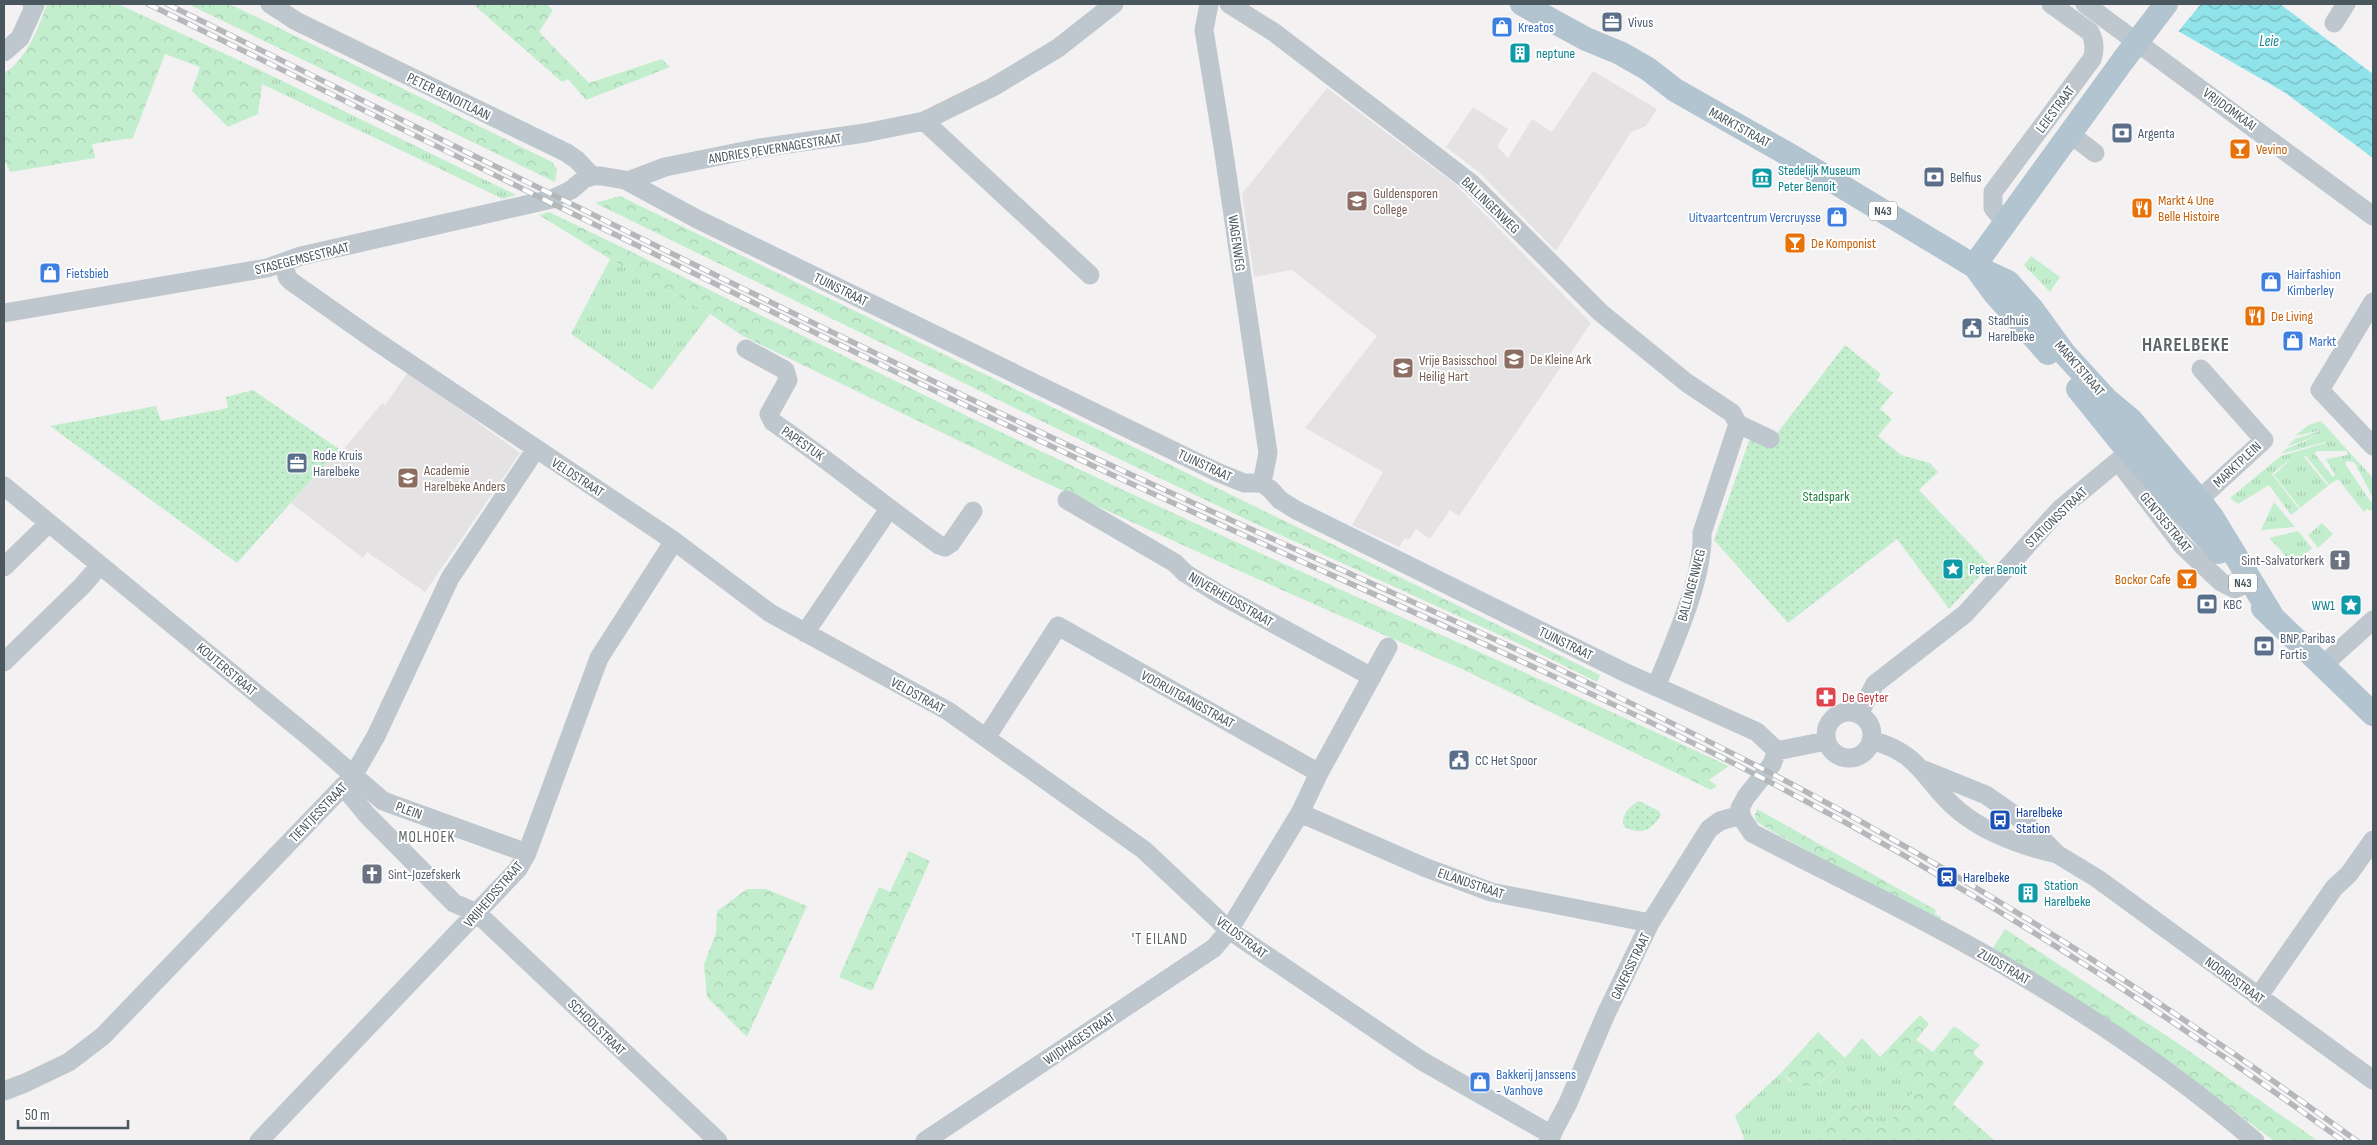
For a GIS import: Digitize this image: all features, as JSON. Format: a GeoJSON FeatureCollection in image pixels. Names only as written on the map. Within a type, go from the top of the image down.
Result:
{"type":"FeatureCollection","features":[{"type":"Feature","properties":{"kind":"main road","name":"MARKTSTRAAT"},"geometry":{"type":"LineString","coordinates":[[1522,4],[1586,39],[1620,53],[1648,69],[1686,97],[1793,157],[1974,266],[2008,282],[2032,309],[2064,353],[2107,400],[2131,420],[2160,456]]}},
{"type":"Feature","properties":{"kind":"main road","name":"LEIESTRAAT"},"geometry":{"type":"LineString","coordinates":[[1974,266],[2002,218],[2070,134],[2166,4]]}},
{"type":"Feature","properties":{"kind":"main road","name":"MARKTSTRAAT"},"geometry":{"type":"LineString","coordinates":[[1974,266],[1996,296],[2056,363],[2124,456]]}},
{"type":"Feature","properties":{"kind":"main road","name":"GENTSESTRAAT"},"geometry":{"type":"LineString","coordinates":[[2124,456],[2192,506],[2212,517],[2247,584],[2274,619],[2373,714]]}},
{"type":"Feature","properties":{"kind":"main road","name":"GENTSESTRAAT"},"geometry":{"type":"LineString","coordinates":[[2160,456],[2192,506]]}},
{"type":"Feature","properties":{"kind":"street"},"geometry":{"type":"LineString","coordinates":[[4,52],[20,38],[35,5],[32,4]]}},
{"type":"Feature","properties":{"kind":"street","name":"PETER BENOITLAAN"},"geometry":{"type":"LineString","coordinates":[[270,4],[305,26],[567,153],[578,160],[592,176]]}},
{"type":"Feature","properties":{"kind":"street","name":"ANDRIES PEVERNAGESTRAAT"},"geometry":{"type":"LineString","coordinates":[[628,181],[664,167],[759,148],[865,133],[924,121],[993,87],[1058,48],[1114,4]]}},
{"type":"Feature","properties":{"kind":"street","name":"WAGENWEG"},"geometry":{"type":"LineString","coordinates":[[1209,4],[1204,30],[1268,453],[1262,484]]}},
{"type":"Feature","properties":{"kind":"street","name":"BALLINGENWEG"},"geometry":{"type":"LineString","coordinates":[[1229,4],[1275,33],[1471,183],[1601,313],[1687,383],[1732,413],[1738,424],[1770,439]]}},
{"type":"Feature","properties":{"kind":"street","name":"LEIESTRAAT"},"geometry":{"type":"LineString","coordinates":[[2002,218],[1993,208],[1993,192],[2092,59],[2094,52],[2093,38],[2090,32],[2051,4]]}},
{"type":"Feature","properties":{"kind":"street","name":"VRIJDOMKAAI"},"geometry":{"type":"LineString","coordinates":[[2085,4],[2373,216]]}},
{"type":"Feature","properties":{"kind":"street"},"geometry":{"type":"LineString","coordinates":[[924,121],[1090,275]]}},
{"type":"Feature","properties":{"kind":"street"},"geometry":{"type":"LineString","coordinates":[[2070,134],[2096,152]]}},
{"type":"Feature","properties":{"kind":"street"},"geometry":{"type":"LineString","coordinates":[[592,176],[628,181]]}},
{"type":"Feature","properties":{"kind":"street","name":"STASEGEMSESTRAAT"},"geometry":{"type":"LineString","coordinates":[[4,312],[257,270],[552,199],[562,195],[584,179],[592,176]]}},
{"type":"Feature","properties":{"kind":"street","name":"TUINSTRAAT"},"geometry":{"type":"LineString","coordinates":[[628,181],[696,219],[1217,472],[1244,483],[1262,484],[1270,489],[1280,500],[1296,510],[1656,687],[1757,732],[1778,751]]}},
{"type":"Feature","properties":{"kind":"street","name":"VELDSTRAAT"},"geometry":{"type":"LineString","coordinates":[[284,262],[287,277],[292,282],[674,541],[770,613],[805,634],[948,711],[1144,850],[1229,930],[1422,1061],[1550,1138]]}},
{"type":"Feature","properties":{"kind":"street"},"geometry":{"type":"LineString","coordinates":[[2373,302],[2320,390],[2373,446]]}},
{"type":"Feature","properties":{"kind":"street","name":"PAPESTUK"},"geometry":{"type":"LineString","coordinates":[[746,349],[785,370],[788,380],[769,414],[773,422],[827,459],[889,509],[939,545],[945,547],[951,543],[974,510]]}},
{"type":"Feature","properties":{"kind":"street","name":"MARKTPLEIN"},"geometry":{"type":"LineString","coordinates":[[2192,506],[2264,440],[2201,369]]}},
{"type":"Feature","properties":{"kind":"street","name":"BALLINGENWEG"},"geometry":{"type":"LineString","coordinates":[[1656,687],[1682,620],[1703,551],[1702,533],[1738,424]]}},
{"type":"Feature","properties":{"kind":"street","name":"TIENTJESSTRAAT"},"geometry":{"type":"LineString","coordinates":[[4,1091],[25,1084],[69,1062],[103,1036],[348,781],[376,736],[450,578],[536,449]]}},
{"type":"Feature","properties":{"kind":"street"},"geometry":{"type":"LineString","coordinates":[[2124,456],[2141,450],[2160,456]]}},
{"type":"Feature","properties":{"kind":"street","name":"GENTSESTRAAT"},"geometry":{"type":"LineString","coordinates":[[2124,456],[2182,545],[2221,582],[2235,589],[2247,584]]}},
{"type":"Feature","properties":{"kind":"street","name":"STATIONSSTRAAT"},"geometry":{"type":"LineString","coordinates":[[1859,714],[1875,684],[1965,614],[2060,509],[2124,456]]}},
{"type":"Feature","properties":{"kind":"street","name":"KOUTERSTRAAT"},"geometry":{"type":"LineString","coordinates":[[4,486],[100,565],[348,781]]}},
{"type":"Feature","properties":{"kind":"street","name":"NIJVERHEIDSSTRAAT"},"geometry":{"type":"LineString","coordinates":[[1067,500],[1175,563],[1185,573],[1219,594],[1372,677]]}},
{"type":"Feature","properties":{"kind":"street"},"geometry":{"type":"LineString","coordinates":[[805,634],[889,509]]}},
{"type":"Feature","properties":{"kind":"street"},"geometry":{"type":"LineString","coordinates":[[4,567],[48,523]]}},
{"type":"Feature","properties":{"kind":"street","name":"VRIJHEIDSSTRAAT"},"geometry":{"type":"LineString","coordinates":[[259,1141],[518,869],[527,853],[581,702],[599,658],[674,541]]}},
{"type":"Feature","properties":{"kind":"street"},"geometry":{"type":"LineString","coordinates":[[4,662],[83,585],[100,565]]}},
{"type":"Feature","properties":{"kind":"street"},"geometry":{"type":"LineString","coordinates":[[2322,666],[2373,620]]}},
{"type":"Feature","properties":{"kind":"street","name":"VOORUITGANGSTRAAT"},"geometry":{"type":"LineString","coordinates":[[986,738],[1058,626],[1319,773]]}},
{"type":"Feature","properties":{"kind":"street"},"geometry":{"type":"LineString","coordinates":[[1229,930],[1300,813],[1319,773],[1388,647]]}},
{"type":"Feature","properties":{"kind":"street"},"geometry":{"type":"LineString","coordinates":[[1846,712],[1859,714],[1869,723],[1872,731],[1871,740],[1864,752],[1856,757],[1847,758],[1835,753],[1826,740],[1826,729],[1833,717],[1846,712]]}},
{"type":"Feature","properties":{"kind":"street"},"geometry":{"type":"LineString","coordinates":[[1741,815],[1742,804],[1772,764],[1778,751],[1826,740]]}},
{"type":"Feature","properties":{"kind":"street"},"geometry":{"type":"LineString","coordinates":[[1871,740],[1896,748],[1924,770],[1948,801],[1966,817],[2010,840],[2057,854]]}},
{"type":"Feature","properties":{"kind":"street"},"geometry":{"type":"LineString","coordinates":[[1924,770],[1986,795],[2026,823],[2057,854]]}},
{"type":"Feature","properties":{"kind":"street","name":"PLEIN"},"geometry":{"type":"LineString","coordinates":[[348,781],[383,801],[527,853]]}},
{"type":"Feature","properties":{"kind":"street","name":"PLEIN"},"geometry":{"type":"LineString","coordinates":[[348,781],[367,815],[454,903],[477,913]]}},
{"type":"Feature","properties":{"kind":"street","name":"EILANDSTRAAT"},"geometry":{"type":"LineString","coordinates":[[1300,813],[1424,867],[1491,892],[1650,923]]}},
{"type":"Feature","properties":{"kind":"street","name":"GAVERSSTRAAT"},"geometry":{"type":"LineString","coordinates":[[1550,1138],[1568,1103],[1606,1014],[1650,923],[1709,829],[1724,819],[1741,815]]}},
{"type":"Feature","properties":{"kind":"street","name":"ZUIDSTRAAT"},"geometry":{"type":"LineString","coordinates":[[1741,815],[1752,832],[1962,942],[2041,987],[2192,1090],[2255,1141]]}},
{"type":"Feature","properties":{"kind":"street"},"geometry":{"type":"LineString","coordinates":[[2258,997],[2334,888],[2349,874],[2373,840]]}},
{"type":"Feature","properties":{"kind":"street","name":"NOORDSTRAAT"},"geometry":{"type":"LineString","coordinates":[[2057,854],[2098,879],[2373,1080]]}},
{"type":"Feature","properties":{"kind":"street","name":"SCHOOLSTRAAT"},"geometry":{"type":"LineString","coordinates":[[477,913],[718,1141]]}},
{"type":"Feature","properties":{"kind":"street","name":"WIJDHAGESTRAAT"},"geometry":{"type":"LineString","coordinates":[[925,1141],[1214,948],[1229,930]]}},
{"type":"Feature","properties":{"kind":"shaded area","name":"Guldensporen College"},"geometry":{"type":"Polygon","coordinates":[[[1593,71],[1657,109],[1646,126],[1631,132],[1556,251],[1480,173],[1446,147],[1473,107],[1508,129],[1497,146],[1508,158],[1532,119],[1552,132],[1593,71]]]}},
{"type":"Feature","properties":{"kind":"shaded area"},"geometry":{"type":"Polygon","coordinates":[[[1327,88],[1455,184],[1591,323],[1459,516],[1450,510],[1430,539],[1416,529],[1409,540],[1405,538],[1399,547],[1352,525],[1383,472],[1305,428],[1377,336],[1292,270],[1254,277],[1242,194],[1327,88]]]}},
{"type":"Feature","properties":{"kind":"shaded area","name":"Academie Harelbeke Anders"},"geometry":{"type":"Polygon","coordinates":[[[408,372],[520,453],[425,592],[367,552],[363,558],[291,503],[339,449],[342,451],[382,403],[385,405],[408,372]]]}},
{"type":"Feature","properties":{"kind":"green space"},"geometry":{"type":"Polygon","coordinates":[[[47,4],[118,4],[264,72],[258,114],[228,127],[192,91],[200,67],[165,54],[133,138],[92,144],[95,158],[10,172],[4,159],[4,74],[19,60],[31,42],[47,4]]]}},
{"type":"Feature","properties":{"kind":"green space"},"geometry":{"type":"Polygon","coordinates":[[[188,4],[229,4],[265,21],[552,162],[557,169],[555,182],[188,4]]]}},
{"type":"Feature","properties":{"kind":"green space"},"geometry":{"type":"Polygon","coordinates":[[[473,4],[546,4],[553,10],[539,32],[589,83],[662,59],[670,67],[586,100],[568,79],[562,82],[473,4]]]}},
{"type":"Feature","properties":{"kind":"green space"},"geometry":{"type":"Polygon","coordinates":[[[264,72],[516,195],[503,199],[262,84],[264,72]]]}},
{"type":"Feature","properties":{"kind":"green space"},"geometry":{"type":"Polygon","coordinates":[[[620,196],[1600,675],[1597,682],[1526,647],[1254,523],[1113,456],[595,203],[620,196]]]}},
{"type":"Feature","properties":{"kind":"green space"},"geometry":{"type":"Polygon","coordinates":[[[549,212],[1145,500],[1729,766],[1709,780],[1717,786],[1711,790],[1464,670],[1046,483],[743,336],[710,314],[610,259],[539,215],[549,212]]]}},
{"type":"Feature","properties":{"kind":"green space"},"geometry":{"type":"Polygon","coordinates":[[[2031,256],[2060,277],[2050,292],[2024,265],[2031,256]]]}},
{"type":"Feature","properties":{"kind":"green space"},"geometry":{"type":"Polygon","coordinates":[[[610,259],[710,314],[652,390],[571,334],[610,259]]]}},
{"type":"Feature","properties":{"kind":"green space","name":"Stadspark"},"geometry":{"type":"Polygon","coordinates":[[[1845,345],[1881,374],[1877,380],[1893,393],[1880,409],[1892,419],[1878,436],[1901,455],[1930,463],[1938,472],[1919,490],[1990,565],[1949,609],[1897,539],[1788,623],[1714,540],[1750,438],[1768,445],[1845,345]]]}},
{"type":"Feature","properties":{"kind":"green space"},"geometry":{"type":"Polygon","coordinates":[[[253,390],[339,449],[237,563],[50,426],[156,406],[161,421],[228,408],[226,397],[253,390]]]}},
{"type":"Feature","properties":{"kind":"green space"},"geometry":{"type":"Polygon","coordinates":[[[2321,421],[2373,478],[2373,498],[2355,463],[2347,461],[2345,464],[2371,502],[2373,501],[2373,508],[2370,511],[2367,509],[2364,512],[2338,479],[2329,485],[2306,456],[2304,457],[2328,486],[2300,508],[2274,475],[2294,456],[2272,474],[2299,509],[2291,515],[2269,485],[2238,504],[2230,498],[2281,456],[2325,443],[2281,454],[2286,449],[2319,435],[2286,447],[2295,439],[2323,430],[2295,436],[2308,425],[2321,421]],[[2316,451],[2315,454],[2333,477],[2335,475],[2326,459],[2347,455],[2347,451],[2316,451]]]}},
{"type":"Feature","properties":{"kind":"green space"},"geometry":{"type":"Polygon","coordinates":[[[2274,502],[2295,527],[2261,530],[2274,502]]]}},
{"type":"Feature","properties":{"kind":"green space"},"geometry":{"type":"Polygon","coordinates":[[[2322,523],[2333,534],[2318,548],[2308,535],[2322,523]]]}},
{"type":"Feature","properties":{"kind":"green space"},"geometry":{"type":"Polygon","coordinates":[[[2298,531],[2312,548],[2294,565],[2269,538],[2298,531]]]}},
{"type":"Feature","properties":{"kind":"green space"},"geometry":{"type":"Polygon","coordinates":[[[1639,801],[1659,811],[1661,815],[1650,828],[1636,831],[1624,827],[1623,819],[1626,812],[1639,801]]]}},
{"type":"Feature","properties":{"kind":"green space"},"geometry":{"type":"Polygon","coordinates":[[[1757,809],[1936,910],[1935,914],[1941,917],[1938,921],[1771,831],[1756,821],[1757,809]]]}},
{"type":"Feature","properties":{"kind":"green space"},"geometry":{"type":"Polygon","coordinates":[[[909,851],[930,861],[872,991],[839,977],[879,887],[890,892],[909,851]]]}},
{"type":"Feature","properties":{"kind":"green space"},"geometry":{"type":"Polygon","coordinates":[[[747,889],[766,889],[807,906],[747,1037],[707,997],[704,964],[716,933],[717,911],[747,889]]]}},
{"type":"Feature","properties":{"kind":"green space"},"geometry":{"type":"Polygon","coordinates":[[[2005,929],[2185,1048],[2318,1141],[2274,1141],[2172,1064],[1993,948],[2005,929]]]}},
{"type":"Feature","properties":{"kind":"green space"},"geometry":{"type":"Polygon","coordinates":[[[1920,1015],[1929,1024],[1916,1040],[1933,1052],[1954,1026],[1980,1045],[1973,1053],[1984,1063],[1953,1104],[1995,1141],[1815,1141],[1849,1100],[1885,1128],[1918,1086],[1880,1057],[1920,1015]]]}},
{"type":"Feature","properties":{"kind":"green space"},"geometry":{"type":"Polygon","coordinates":[[[1818,1032],[1845,1058],[1823,1080],[1807,1086],[1799,1085],[1791,1081],[1782,1072],[1818,1032]]]}},
{"type":"Feature","properties":{"kind":"green space"},"geometry":{"type":"Polygon","coordinates":[[[1862,1038],[1880,1057],[1918,1086],[1885,1128],[1849,1100],[1815,1141],[1745,1141],[1735,1116],[1782,1072],[1790,1082],[1819,1083],[1831,1074],[1862,1038]]]}},
{"type":"Feature","properties":{"kind":"water","name":"Leie"},"geometry":{"type":"Polygon","coordinates":[[[2131,4],[2280,4],[2373,74],[2373,158],[2284,92],[2131,4]]]}},
{"type":"Feature","properties":{"kind":"pier"},"geometry":{"type":"Polygon","coordinates":[[[2134,4],[2201,4],[2177,33],[2132,7],[2134,4]]]}},
{"type":"Feature","properties":{"kind":"railway"},"geometry":{"type":"LineString","coordinates":[[148,4],[969,407],[1166,500],[1562,680],[1801,798],[1881,842],[2039,936],[2193,1036],[2343,1141]]}},
{"type":"Feature","properties":{"kind":"railway"},"geometry":{"type":"LineString","coordinates":[[167,4],[977,402],[1182,498],[1538,659],[1714,744],[1801,789],[1945,869],[2085,955],[2223,1046],[2357,1141]]}},
{"type":"Feature","properties":{"kind":"place","name":"Vivus"},"geometry":{"type":"Point","coordinates":[1612,22]}},
{"type":"Feature","properties":{"kind":"place","name":"Kreatos"},"geometry":{"type":"Point","coordinates":[1502,27]}},
{"type":"Feature","properties":{"kind":"place","name":"neptune"},"geometry":{"type":"Point","coordinates":[1520,53]}},
{"type":"Feature","properties":{"kind":"place","name":"Argenta"},"geometry":{"type":"Point","coordinates":[2122,133]}},
{"type":"Feature","properties":{"kind":"place","name":"Vevino"},"geometry":{"type":"Point","coordinates":[2240,149]}},
{"type":"Feature","properties":{"kind":"place","name":"Belfius"},"geometry":{"type":"Point","coordinates":[1934,177]}},
{"type":"Feature","properties":{"kind":"place","name":"Stedelijk Museum Peter Benoit"},"geometry":{"type":"Point","coordinates":[1762,178]}},
{"type":"Feature","properties":{"kind":"place","name":"Guldensporen College"},"geometry":{"type":"Point","coordinates":[1357,201]}},
{"type":"Feature","properties":{"kind":"place","name":"Markt 4 Une Belle Histoire"},"geometry":{"type":"Point","coordinates":[2142,208]}},
{"type":"Feature","properties":{"kind":"place","name":"Uitvaartcentrum Vercruysse"},"geometry":{"type":"Point","coordinates":[1837,217]}},
{"type":"Feature","properties":{"kind":"place","name":"De Komponist"},"geometry":{"type":"Point","coordinates":[1795,243]}},
{"type":"Feature","properties":{"kind":"place","name":"Fietsbieb"},"geometry":{"type":"Point","coordinates":[50,273]}},
{"type":"Feature","properties":{"kind":"place","name":"Hairfashion Kimberley"},"geometry":{"type":"Point","coordinates":[2271,282]}},
{"type":"Feature","properties":{"kind":"place","name":"De Living"},"geometry":{"type":"Point","coordinates":[2255,316]}},
{"type":"Feature","properties":{"kind":"place","name":"Stadhuis Harelbeke"},"geometry":{"type":"Point","coordinates":[1972,328]}},
{"type":"Feature","properties":{"kind":"place","name":"Markt"},"geometry":{"type":"Point","coordinates":[2293,341]}},
{"type":"Feature","properties":{"kind":"place","name":"De Kleine Ark"},"geometry":{"type":"Point","coordinates":[1514,359]}},
{"type":"Feature","properties":{"kind":"place","name":"Vrije Basisschool Heilig Hart"},"geometry":{"type":"Point","coordinates":[1403,368]}},
{"type":"Feature","properties":{"kind":"place","name":"Rode Kruis Harelbeke"},"geometry":{"type":"Point","coordinates":[297,463]}},
{"type":"Feature","properties":{"kind":"place","name":"Academie Harelbeke Anders"},"geometry":{"type":"Point","coordinates":[408,478]}},
{"type":"Feature","properties":{"kind":"place","name":"Sint-Salvatorkerk"},"geometry":{"type":"Point","coordinates":[2340,560]}},
{"type":"Feature","properties":{"kind":"place","name":"Peter Benoit"},"geometry":{"type":"Point","coordinates":[1953,569]}},
{"type":"Feature","properties":{"kind":"place","name":"Bockor Cafe"},"geometry":{"type":"Point","coordinates":[2187,579]}},
{"type":"Feature","properties":{"kind":"place","name":"KBC"},"geometry":{"type":"Point","coordinates":[2207,604]}},
{"type":"Feature","properties":{"kind":"place","name":"WW1"},"geometry":{"type":"Point","coordinates":[2351,605]}},
{"type":"Feature","properties":{"kind":"place","name":"BNP Paribas Fortis"},"geometry":{"type":"Point","coordinates":[2264,646]}},
{"type":"Feature","properties":{"kind":"place","name":"De Geyter"},"geometry":{"type":"Point","coordinates":[1826,697]}},
{"type":"Feature","properties":{"kind":"place","name":"CC Het Spoor"},"geometry":{"type":"Point","coordinates":[1459,760]}},
{"type":"Feature","properties":{"kind":"place","name":"Harelbeke Station"},"geometry":{"type":"Point","coordinates":[2000,820]}},
{"type":"Feature","properties":{"kind":"place","name":"Sint-Jozefskerk"},"geometry":{"type":"Point","coordinates":[372,874]}},
{"type":"Feature","properties":{"kind":"place","name":"Harelbeke"},"geometry":{"type":"Point","coordinates":[1947,877]}},
{"type":"Feature","properties":{"kind":"place","name":"Station Harelbeke"},"geometry":{"type":"Point","coordinates":[2028,893]}},
{"type":"Feature","properties":{"kind":"place","name":"Bakkerij Janssens - Vanhove"},"geometry":{"type":"Point","coordinates":[1480,1082]}},
{"type":"Feature","properties":{"kind":"district","name":"HARELBEKE"},"geometry":{"type":"Point","coordinates":[2186,344]}},
{"type":"Feature","properties":{"kind":"district","name":"MOLHOEK"},"geometry":{"type":"Point","coordinates":[427,837]}},
{"type":"Feature","properties":{"kind":"district","name":"'T EILAND"},"geometry":{"type":"Point","coordinates":[1160,939]}}]}
